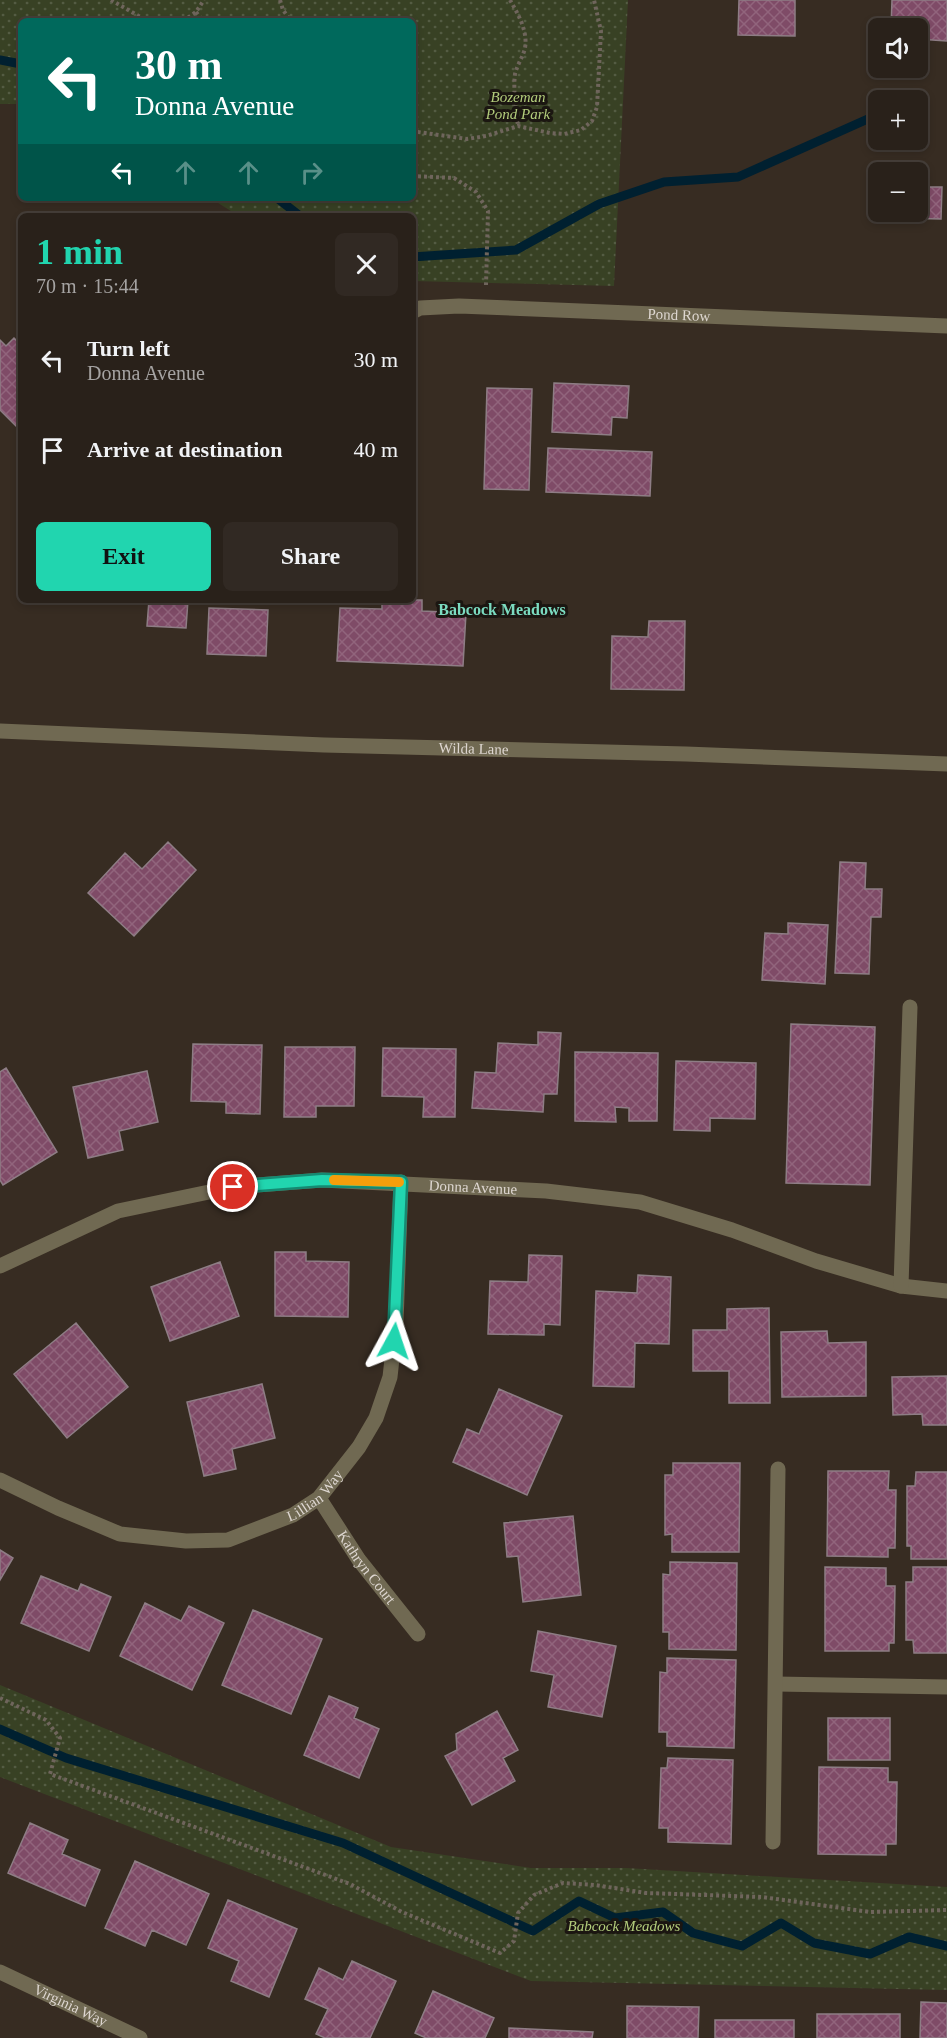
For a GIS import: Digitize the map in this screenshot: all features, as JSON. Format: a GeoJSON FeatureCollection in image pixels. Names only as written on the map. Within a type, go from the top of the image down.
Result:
{"type":"FeatureCollection","features":[{"type":"Feature","properties":{"kind":"street","name":"Pond Row"},"geometry":{"type":"LineString","coordinates":[[416,310],[459,306],[947,326]]}},
{"type":"Feature","properties":{"kind":"street","name":"Wilda Lane"},"geometry":{"type":"LineString","coordinates":[[0,731],[324,745],[686,754],[947,764]]}},
{"type":"Feature","properties":{"kind":"street"},"geometry":{"type":"LineString","coordinates":[[901,1286],[910,1007]]}},
{"type":"Feature","properties":{"kind":"street","name":"Donna Avenue"},"geometry":{"type":"LineString","coordinates":[[0,1266],[118,1211],[233,1187],[322,1180],[401,1182],[546,1191],[640,1202],[732,1230],[816,1261],[901,1286],[947,1291]]}},
{"type":"Feature","properties":{"kind":"street","name":"Lillian Way"},"geometry":{"type":"LineString","coordinates":[[0,1480],[120,1534],[186,1541],[228,1540],[293,1515],[319,1498],[359,1447],[376,1418],[390,1377],[396,1323],[401,1182]]}},
{"type":"Feature","properties":{"kind":"street"},"geometry":{"type":"LineString","coordinates":[[773,1842],[778,1469]]}},
{"type":"Feature","properties":{"kind":"street","name":"Kathryn Court"},"geometry":{"type":"LineString","coordinates":[[319,1498],[359,1560],[417,1634]]}},
{"type":"Feature","properties":{"kind":"street"},"geometry":{"type":"LineString","coordinates":[[776,1684],[947,1687]]}},
{"type":"Feature","properties":{"kind":"street","name":"Virginia Way"},"geometry":{"type":"LineString","coordinates":[[0,1972],[140,2038]]}},
{"type":"Feature","properties":{"kind":"path"},"geometry":{"type":"LineString","coordinates":[[111,0],[142,18]]}},
{"type":"Feature","properties":{"kind":"path"},"geometry":{"type":"LineString","coordinates":[[187,18],[196,12],[204,0]]}},
{"type":"Feature","properties":{"kind":"path"},"geometry":{"type":"LineString","coordinates":[[280,0],[289,18]]}},
{"type":"Feature","properties":{"kind":"path"},"geometry":{"type":"LineString","coordinates":[[510,0],[519,15],[525,35],[525,48],[516,74],[518,126]]}},
{"type":"Feature","properties":{"kind":"path"},"geometry":{"type":"LineString","coordinates":[[416,134],[467,139],[518,126],[564,134],[581,130],[592,121],[597,107],[601,31],[594,0]]}},
{"type":"Feature","properties":{"kind":"path"},"geometry":{"type":"LineString","coordinates":[[196,12],[201,18]]}},
{"type":"Feature","properties":{"kind":"path"},"geometry":{"type":"LineString","coordinates":[[416,176],[454,178],[476,192],[488,211],[488,260]]}},
{"type":"Feature","properties":{"kind":"path"},"geometry":{"type":"LineString","coordinates":[[0,1698],[46,1720],[60,1738],[50,1774],[350,1884],[402,1912],[500,1953],[514,1941],[518,1913],[534,1895],[563,1883],[595,1885],[646,1893],[762,1897],[870,1912],[947,1910]]}},
{"type":"Feature","properties":{"kind":"green space","name":"Bozeman Pond Park"},"geometry":{"type":"Polygon","coordinates":[[[0,0],[628,0],[614,286],[416,281],[416,213],[234,213],[215,201],[416,201],[416,18],[18,18],[18,104],[0,104],[0,0]]]}},
{"type":"Feature","properties":{"kind":"green space","name":"Babcock Meadows"},"geometry":{"type":"Polygon","coordinates":[[[0,1685],[391,1847],[531,1868],[626,1868],[947,1887],[947,1990],[531,1981],[0,1777],[0,1685]]]}},
{"type":"Feature","properties":{"kind":"building"},"geometry":{"type":"Polygon","coordinates":[[[739,0],[795,0],[795,36],[738,35],[739,0]]]}},
{"type":"Feature","properties":{"kind":"building"},"geometry":{"type":"Polygon","coordinates":[[[892,0],[947,0],[947,41],[928,40],[928,18],[891,18],[892,0]]]}},
{"type":"Feature","properties":{"kind":"building"},"geometry":{"type":"Polygon","coordinates":[[[928,187],[942,187],[941,219],[928,219],[928,187]]]}},
{"type":"Feature","properties":{"kind":"building"},"geometry":{"type":"Polygon","coordinates":[[[14,338],[18,342],[18,428],[0,410],[0,340],[6,346],[14,338]]]}},
{"type":"Feature","properties":{"kind":"building"},"geometry":{"type":"Polygon","coordinates":[[[554,383],[629,386],[627,418],[612,417],[611,435],[552,432],[554,383]]]}},
{"type":"Feature","properties":{"kind":"building"},"geometry":{"type":"Polygon","coordinates":[[[487,388],[532,389],[529,490],[484,489],[487,388]]]}},
{"type":"Feature","properties":{"kind":"building"},"geometry":{"type":"Polygon","coordinates":[[[548,448],[652,452],[650,496],[546,492],[548,448]]]}},
{"type":"Feature","properties":{"kind":"building"},"geometry":{"type":"Polygon","coordinates":[[[416,600],[422,600],[422,611],[466,613],[463,666],[337,661],[340,608],[382,609],[382,603],[416,603],[416,600]]]}},
{"type":"Feature","properties":{"kind":"building"},"geometry":{"type":"Polygon","coordinates":[[[149,603],[188,603],[186,628],[147,626],[149,603]]]}},
{"type":"Feature","properties":{"kind":"building"},"geometry":{"type":"Polygon","coordinates":[[[209,608],[268,610],[266,656],[207,654],[209,608]]]}},
{"type":"Feature","properties":{"kind":"building"},"geometry":{"type":"Polygon","coordinates":[[[649,621],[685,621],[684,690],[611,689],[612,636],[648,637],[649,621]]]}},
{"type":"Feature","properties":{"kind":"building"},"geometry":{"type":"Polygon","coordinates":[[[168,842],[196,870],[134,936],[88,893],[125,853],[142,869],[168,842]]]}},
{"type":"Feature","properties":{"kind":"building"},"geometry":{"type":"Polygon","coordinates":[[[840,862],[866,863],[865,889],[882,889],[881,917],[871,917],[869,974],[835,973],[840,862]]]}},
{"type":"Feature","properties":{"kind":"building"},"geometry":{"type":"Polygon","coordinates":[[[788,923],[828,925],[825,984],[762,980],[765,933],[788,934],[788,923]]]}},
{"type":"Feature","properties":{"kind":"building"},"geometry":{"type":"Polygon","coordinates":[[[791,1024],[875,1027],[870,1185],[786,1183],[791,1024]]]}},
{"type":"Feature","properties":{"kind":"building"},"geometry":{"type":"Polygon","coordinates":[[[538,1032],[561,1033],[557,1094],[544,1094],[543,1112],[472,1108],[475,1072],[496,1073],[498,1043],[538,1045],[538,1032]]]}},
{"type":"Feature","properties":{"kind":"building"},"geometry":{"type":"Polygon","coordinates":[[[193,1044],[262,1045],[260,1114],[226,1113],[226,1102],[191,1101],[193,1044]]]}},
{"type":"Feature","properties":{"kind":"building"},"geometry":{"type":"Polygon","coordinates":[[[285,1047],[355,1047],[354,1106],[316,1106],[316,1117],[284,1117],[285,1047]]]}},
{"type":"Feature","properties":{"kind":"building"},"geometry":{"type":"Polygon","coordinates":[[[383,1048],[456,1049],[455,1117],[423,1117],[424,1097],[382,1096],[383,1048]]]}},
{"type":"Feature","properties":{"kind":"building"},"geometry":{"type":"Polygon","coordinates":[[[575,1052],[658,1053],[657,1121],[629,1121],[629,1108],[615,1107],[616,1122],[575,1121],[575,1052]]]}},
{"type":"Feature","properties":{"kind":"building"},"geometry":{"type":"Polygon","coordinates":[[[676,1061],[756,1063],[755,1119],[710,1118],[710,1131],[674,1130],[676,1061]]]}},
{"type":"Feature","properties":{"kind":"building"},"geometry":{"type":"Polygon","coordinates":[[[6,1068],[57,1152],[3,1185],[0,1180],[0,1072],[6,1068]]]}},
{"type":"Feature","properties":{"kind":"building"},"geometry":{"type":"Polygon","coordinates":[[[147,1071],[158,1122],[119,1131],[123,1150],[88,1158],[73,1087],[147,1071]]]}},
{"type":"Feature","properties":{"kind":"building"},"geometry":{"type":"Polygon","coordinates":[[[275,1252],[306,1252],[306,1261],[349,1262],[348,1317],[275,1316],[275,1252]]]}},
{"type":"Feature","properties":{"kind":"building"},"geometry":{"type":"Polygon","coordinates":[[[529,1255],[562,1256],[560,1325],[544,1324],[544,1335],[488,1334],[490,1281],[528,1282],[529,1255]]]}},
{"type":"Feature","properties":{"kind":"building"},"geometry":{"type":"Polygon","coordinates":[[[220,1262],[239,1316],[170,1341],[151,1287],[220,1262]]]}},
{"type":"Feature","properties":{"kind":"building"},"geometry":{"type":"Polygon","coordinates":[[[638,1275],[671,1277],[669,1344],[635,1343],[634,1387],[593,1386],[596,1291],[637,1293],[638,1275]]]}},
{"type":"Feature","properties":{"kind":"building"},"geometry":{"type":"Polygon","coordinates":[[[769,1308],[770,1403],[729,1403],[729,1371],[693,1371],[693,1330],[727,1330],[727,1309],[769,1308]]]}},
{"type":"Feature","properties":{"kind":"building"},"geometry":{"type":"Polygon","coordinates":[[[76,1323],[128,1387],[67,1438],[14,1374],[76,1323]]]}},
{"type":"Feature","properties":{"kind":"building"},"geometry":{"type":"Polygon","coordinates":[[[827,1331],[828,1343],[866,1342],[866,1396],[782,1397],[781,1332],[827,1331]]]}},
{"type":"Feature","properties":{"kind":"building"},"geometry":{"type":"Polygon","coordinates":[[[947,1376],[947,1425],[923,1425],[922,1414],[893,1415],[892,1377],[947,1376]]]}},
{"type":"Feature","properties":{"kind":"building"},"geometry":{"type":"Polygon","coordinates":[[[262,1384],[275,1438],[232,1449],[236,1469],[204,1476],[187,1402],[262,1384]]]}},
{"type":"Feature","properties":{"kind":"building"},"geometry":{"type":"Polygon","coordinates":[[[499,1389],[562,1416],[527,1495],[453,1462],[467,1429],[479,1434],[499,1389]]]}},
{"type":"Feature","properties":{"kind":"building"},"geometry":{"type":"Polygon","coordinates":[[[673,1463],[740,1463],[739,1552],[672,1552],[672,1534],[665,1535],[665,1475],[673,1475],[673,1463]]]}},
{"type":"Feature","properties":{"kind":"building"},"geometry":{"type":"Polygon","coordinates":[[[828,1471],[889,1471],[888,1490],[896,1490],[895,1548],[888,1548],[888,1557],[827,1556],[828,1471]]]}},
{"type":"Feature","properties":{"kind":"building"},"geometry":{"type":"Polygon","coordinates":[[[916,1472],[947,1472],[947,1559],[911,1559],[911,1546],[907,1546],[907,1486],[915,1486],[916,1472]]]}},
{"type":"Feature","properties":{"kind":"building"},"geometry":{"type":"Polygon","coordinates":[[[573,1516],[581,1595],[523,1602],[518,1556],[507,1557],[504,1523],[573,1516]]]}},
{"type":"Feature","properties":{"kind":"building"},"geometry":{"type":"Polygon","coordinates":[[[0,1550],[13,1558],[0,1580],[0,1550]]]}},
{"type":"Feature","properties":{"kind":"building"},"geometry":{"type":"Polygon","coordinates":[[[670,1562],[737,1563],[736,1650],[669,1649],[669,1632],[663,1632],[663,1574],[670,1575],[670,1562]]]}},
{"type":"Feature","properties":{"kind":"building"},"geometry":{"type":"Polygon","coordinates":[[[825,1567],[886,1568],[886,1586],[895,1586],[894,1643],[889,1643],[889,1651],[825,1651],[825,1567]]]}},
{"type":"Feature","properties":{"kind":"building"},"geometry":{"type":"Polygon","coordinates":[[[913,1567],[947,1567],[947,1653],[914,1653],[913,1640],[906,1640],[906,1582],[913,1582],[913,1567]]]}},
{"type":"Feature","properties":{"kind":"building"},"geometry":{"type":"Polygon","coordinates":[[[41,1576],[78,1591],[81,1584],[111,1597],[89,1651],[21,1623],[41,1576]]]}},
{"type":"Feature","properties":{"kind":"building"},"geometry":{"type":"Polygon","coordinates":[[[145,1603],[181,1621],[189,1606],[224,1623],[192,1690],[120,1656],[145,1603]]]}},
{"type":"Feature","properties":{"kind":"building"},"geometry":{"type":"Polygon","coordinates":[[[253,1610],[322,1639],[291,1714],[222,1685],[253,1610]]]}},
{"type":"Feature","properties":{"kind":"building"},"geometry":{"type":"Polygon","coordinates":[[[538,1631],[616,1646],[602,1717],[548,1707],[554,1675],[531,1671],[538,1631]]]}},
{"type":"Feature","properties":{"kind":"building"},"geometry":{"type":"Polygon","coordinates":[[[667,1658],[736,1660],[734,1748],[667,1746],[667,1732],[659,1732],[660,1672],[667,1673],[667,1658]]]}},
{"type":"Feature","properties":{"kind":"building"},"geometry":{"type":"Polygon","coordinates":[[[329,1696],[358,1708],[354,1718],[379,1729],[359,1778],[304,1755],[329,1696]]]}},
{"type":"Feature","properties":{"kind":"building"},"geometry":{"type":"Polygon","coordinates":[[[497,1711],[518,1750],[503,1758],[515,1781],[472,1805],[445,1756],[457,1750],[456,1734],[497,1711]]]}},
{"type":"Feature","properties":{"kind":"building"},"geometry":{"type":"Polygon","coordinates":[[[828,1718],[890,1718],[890,1760],[828,1760],[828,1718]]]}},
{"type":"Feature","properties":{"kind":"building"},"geometry":{"type":"Polygon","coordinates":[[[668,1758],[733,1760],[731,1844],[668,1842],[668,1828],[659,1828],[661,1768],[667,1768],[668,1758]]]}},
{"type":"Feature","properties":{"kind":"building"},"geometry":{"type":"Polygon","coordinates":[[[819,1767],[888,1768],[888,1782],[897,1782],[896,1844],[886,1844],[886,1855],[818,1854],[819,1767]]]}},
{"type":"Feature","properties":{"kind":"building"},"geometry":{"type":"Polygon","coordinates":[[[30,1823],[68,1840],[62,1854],[100,1870],[85,1906],[8,1873],[30,1823]]]}},
{"type":"Feature","properties":{"kind":"building"},"geometry":{"type":"Polygon","coordinates":[[[135,1861],[209,1894],[186,1945],[152,1930],[145,1946],[105,1928],[135,1861]]]}},
{"type":"Feature","properties":{"kind":"building"},"geometry":{"type":"Polygon","coordinates":[[[228,1900],[297,1929],[269,1997],[231,1981],[239,1961],[208,1948],[228,1900]]]}},
{"type":"Feature","properties":{"kind":"building"},"geometry":{"type":"Polygon","coordinates":[[[352,1961],[396,1981],[370,2038],[325,2038],[316,2034],[328,2009],[305,1999],[319,1968],[343,1980],[352,1961]]]}},
{"type":"Feature","properties":{"kind":"building"},"geometry":{"type":"Polygon","coordinates":[[[433,1991],[494,2018],[485,2038],[426,2038],[415,2033],[433,1991]]]}},
{"type":"Feature","properties":{"kind":"building"},"geometry":{"type":"Polygon","coordinates":[[[921,2002],[947,2003],[947,2038],[920,2038],[921,2002]]]}},
{"type":"Feature","properties":{"kind":"building"},"geometry":{"type":"Polygon","coordinates":[[[627,2006],[699,2007],[698,2038],[627,2038],[627,2006]]]}},
{"type":"Feature","properties":{"kind":"building"},"geometry":{"type":"Polygon","coordinates":[[[817,2014],[900,2014],[900,2038],[817,2038],[817,2014]]]}},
{"type":"Feature","properties":{"kind":"building"},"geometry":{"type":"Polygon","coordinates":[[[715,2020],[794,2020],[794,2038],[715,2038],[715,2020]]]}},
{"type":"Feature","properties":{"kind":"building"},"geometry":{"type":"Polygon","coordinates":[[[509,2028],[593,2032],[592,2038],[509,2038],[509,2028]]]}},
{"type":"Feature","properties":{"kind":"waterway"},"geometry":{"type":"LineString","coordinates":[[0,60],[18,63]]}},
{"type":"Feature","properties":{"kind":"waterway"},"geometry":{"type":"LineString","coordinates":[[416,257],[516,250],[599,204],[664,182],[738,177],[868,119]]}},
{"type":"Feature","properties":{"kind":"waterway"},"geometry":{"type":"LineString","coordinates":[[281,201],[296,213]]}},
{"type":"Feature","properties":{"kind":"waterway"},"geometry":{"type":"LineString","coordinates":[[0,1729],[66,1758],[343,1843],[533,1931],[579,1901],[615,1918],[663,1912],[693,1933],[742,1946],[781,1923],[814,1943],[870,1954],[909,1937],[947,1946]]}},
{"type":"Feature","properties":{"kind":"slow traffic"},"geometry":{"type":"LineString","coordinates":[[334,1180],[399,1182]]}},
{"type":"Feature","properties":{"kind":"district","name":"Babcock Meadows"},"geometry":{"type":"Point","coordinates":[502,609]}},
{"type":"Feature","properties":{"kind":"route"},"geometry":{"type":"LineString","coordinates":[[233,1187],[322,1180],[401,1182],[394,1341]]}}]}
